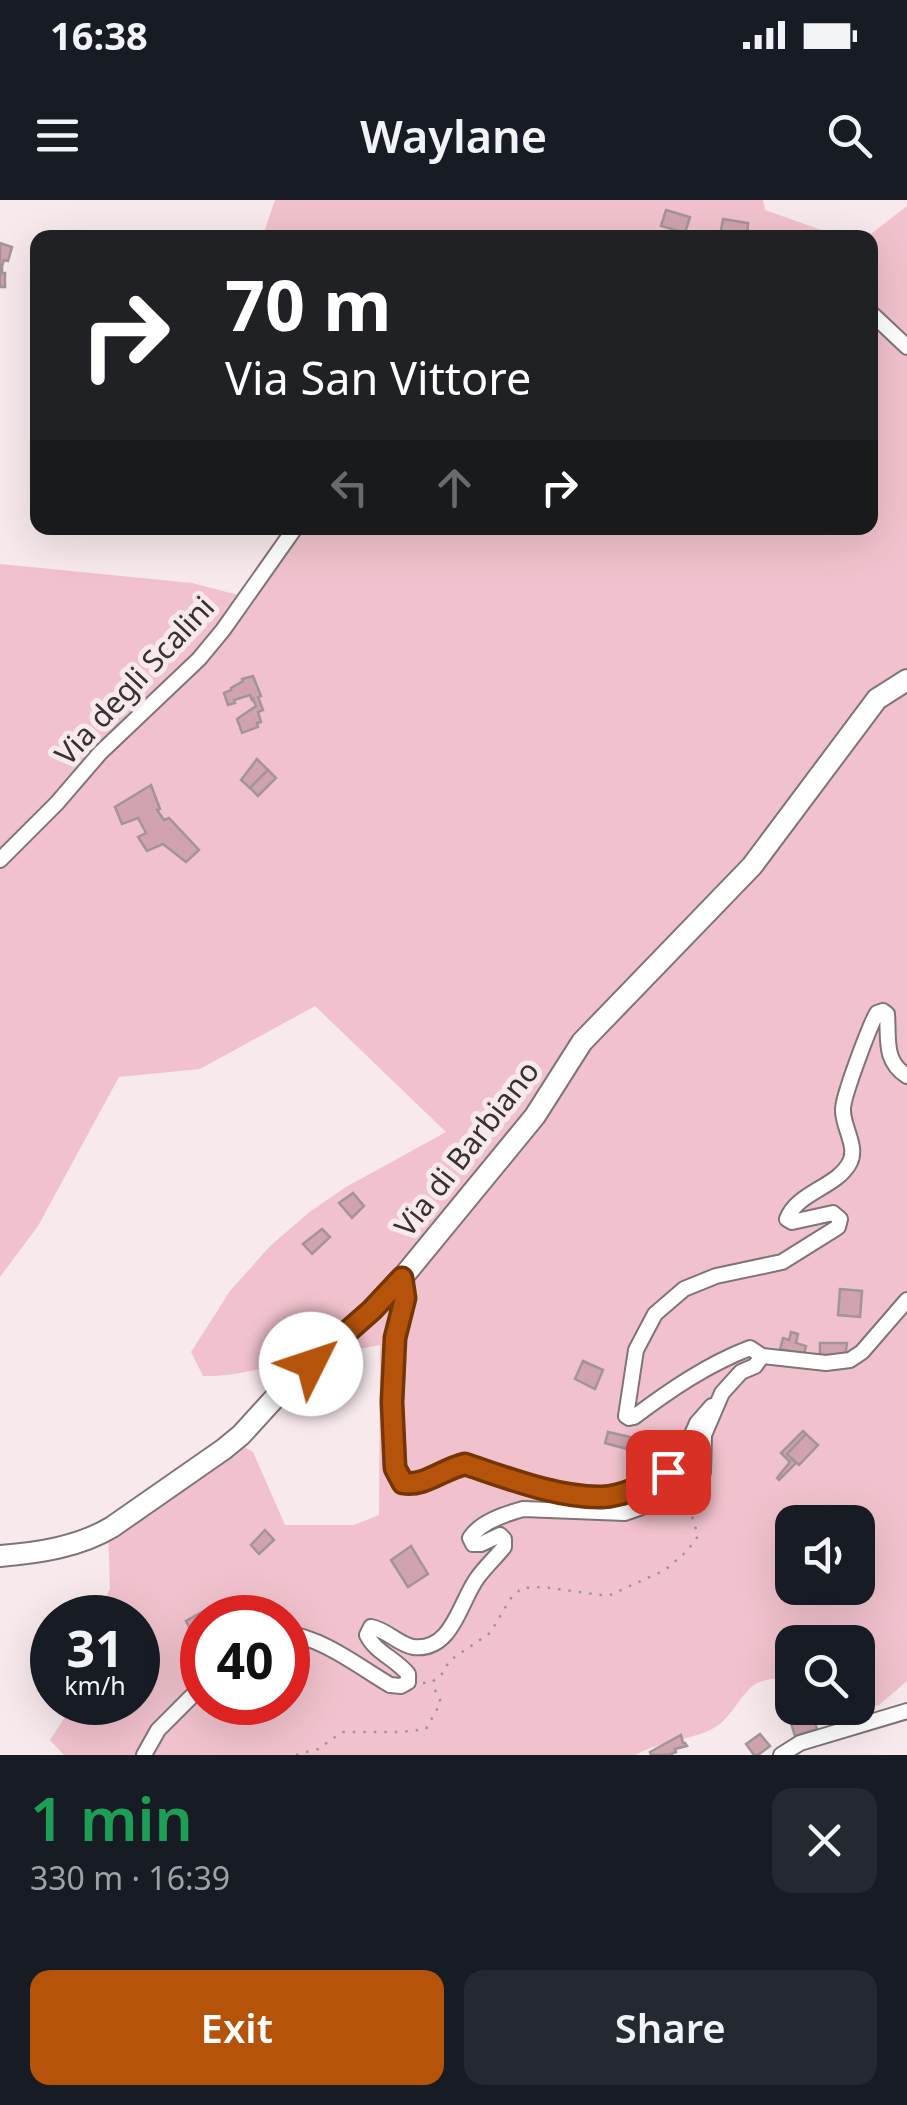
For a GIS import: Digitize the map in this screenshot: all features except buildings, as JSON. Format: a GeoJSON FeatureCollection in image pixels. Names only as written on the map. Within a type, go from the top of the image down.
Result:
{"type":"FeatureCollection","features":[{"type":"Feature","properties":{"kind":"street"},"geometry":{"type":"LineString","coordinates":[[878,320],[907,347]]}},
{"type":"Feature","properties":{"kind":"street","name":"Via degli Scalini"},"geometry":{"type":"LineString","coordinates":[[0,860],[58,803],[100,753],[199,660],[290,535]]}},
{"type":"Feature","properties":{"kind":"street","name":"Via di Barbiano"},"geometry":{"type":"LineString","coordinates":[[0,1556],[78,1543],[96,1537],[122,1520],[224,1449],[294,1378],[372,1310],[535,1116],[582,1042],[752,866],[877,699],[907,680]]}},
{"type":"Feature","properties":{"kind":"street"},"geometry":{"type":"LineString","coordinates":[[907,1076],[898,1070],[886,1044],[887,1014],[878,1013],[842,1107],[852,1152],[850,1163],[796,1204],[786,1219],[792,1222],[833,1213],[840,1219],[838,1227],[782,1262],[716,1276],[684,1289],[655,1314],[636,1350],[626,1416],[634,1418],[664,1394],[724,1358],[750,1348],[762,1356],[826,1362],[850,1360],[862,1352],[907,1300]]}},
{"type":"Feature","properties":{"kind":"street"},"geometry":{"type":"LineString","coordinates":[[402,1278],[405,1298],[395,1338],[392,1402],[395,1468],[403,1483],[416,1485],[448,1468],[465,1464],[568,1494],[605,1497],[637,1489],[668,1472],[684,1452],[697,1423],[741,1372],[755,1366],[762,1356]]}},
{"type":"Feature","properties":{"kind":"street"},"geometry":{"type":"LineString","coordinates":[[310,1640],[390,1684],[401,1686],[408,1682],[402,1666],[370,1644],[367,1635],[371,1626],[416,1648],[438,1642],[450,1631],[476,1578],[504,1548],[500,1535],[481,1544],[473,1544],[470,1538],[476,1530],[510,1512],[522,1509],[625,1513],[691,1490],[703,1472],[704,1435],[722,1394]]}},
{"type":"Feature","properties":{"kind":"street"},"geometry":{"type":"LineString","coordinates":[[144,1755],[158,1730],[180,1708]]}},
{"type":"Feature","properties":{"kind":"street"},"geometry":{"type":"LineString","coordinates":[[781,1755],[800,1744],[907,1711]]}},
{"type":"Feature","properties":{"kind":"path"},"geometry":{"type":"LineString","coordinates":[[296,1755],[318,1750],[342,1732],[426,1729],[440,1702],[432,1683],[449,1661],[490,1633],[511,1598],[522,1588],[608,1596],[665,1570],[687,1552],[698,1536],[689,1510]]}},
{"type":"Feature","properties":{"kind":"shaded area"},"geometry":{"type":"Polygon","coordinates":[[[275,200],[763,200],[765,210],[821,230],[265,230],[275,200]]]}},
{"type":"Feature","properties":{"kind":"shaded area"},"geometry":{"type":"Polygon","coordinates":[[[907,206],[907,1681],[879,1705],[875,1706],[875,1625],[775,1625],[775,1679],[750,1689],[717,1726],[636,1755],[64,1755],[50,1740],[60,1725],[160,1725],[160,1595],[107,1595],[110,1589],[108,1527],[233,1440],[253,1452],[285,1525],[354,1525],[379,1515],[380,1345],[218,1376],[203,1376],[191,1352],[230,1291],[270,1246],[346,1187],[446,1132],[315,1006],[200,1069],[119,1077],[38,1226],[0,1277],[0,564],[192,583],[246,597],[289,535],[878,535],[876,230],[907,206]]]}},
{"type":"Feature","properties":{"kind":"route"},"geometry":{"type":"LineString","coordinates":[[311,1364],[402,1278],[405,1298],[395,1338],[392,1402],[395,1468],[403,1483],[416,1485],[448,1468],[465,1464],[568,1494],[605,1497],[637,1489],[668,1472]]}}]}
